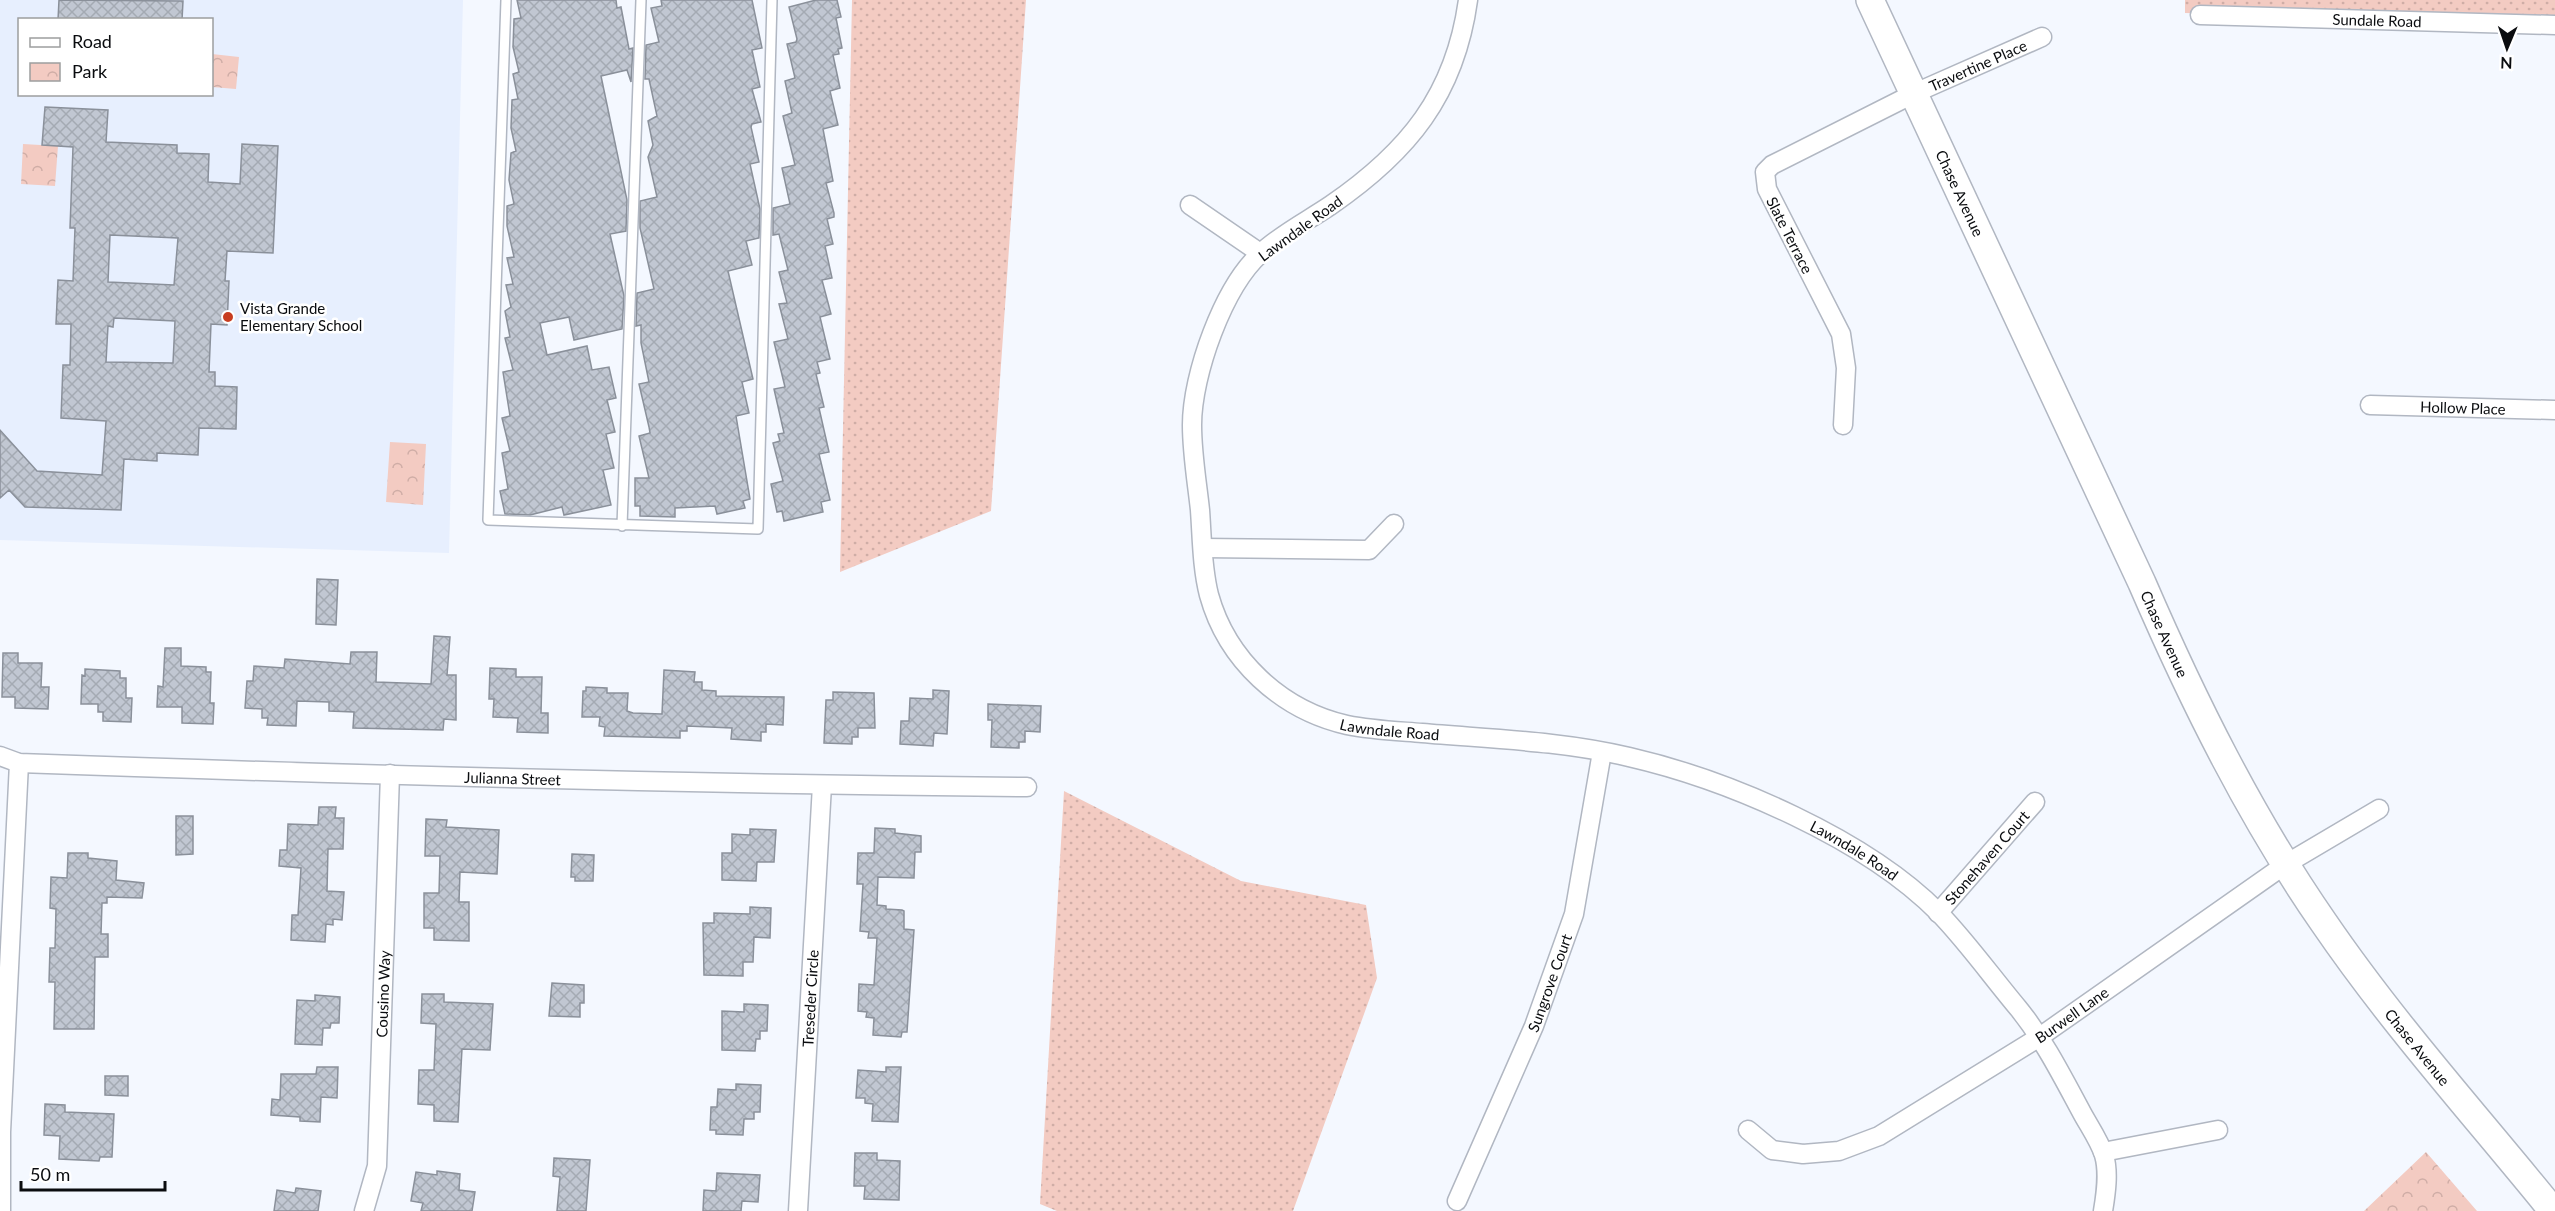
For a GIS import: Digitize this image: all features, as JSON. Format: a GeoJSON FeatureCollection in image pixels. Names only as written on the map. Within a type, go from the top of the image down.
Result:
{"type":"FeatureCollection","features":[{"type":"Feature","properties":{"kind":"main road","name":"Chase Avenue"},"geometry":{"type":"LineString","coordinates":[[1870,0],[2142,584],[2176,663],[2217,743],[2286,864],[2324,924],[2553,1211]]}},
{"type":"Feature","properties":{"kind":"street","name":"Lawndale Road"},"geometry":{"type":"LineString","coordinates":[[1468,0],[1456,57],[1446,83],[1417,130],[1381,169],[1260,253],[1231,294],[1219,316],[1201,367],[1192,424],[1203,548],[1210,597],[1226,635],[1250,669],[1264,683],[1301,708],[1332,721],[1365,728],[1554,744],[1602,752],[1673,769],[1773,807],[1856,851],[1896,877],[1938,912],[2041,1036],[2103,1152],[2106,1178],[2103,1211]]}},
{"type":"Feature","properties":{"kind":"street","name":"Sundale Road"},"geometry":{"type":"LineString","coordinates":[[2200,15],[2555,25]]}},
{"type":"Feature","properties":{"kind":"street","name":"Travertine Place"},"geometry":{"type":"LineString","coordinates":[[1915,93],[2042,37]]}},
{"type":"Feature","properties":{"kind":"street","name":"Slate Terrace"},"geometry":{"type":"LineString","coordinates":[[1843,425],[1846,368],[1841,334],[1767,189],[1765,172],[1772,165],[1915,93]]}},
{"type":"Feature","properties":{"kind":"street"},"geometry":{"type":"LineString","coordinates":[[1190,205],[1260,253]]}},
{"type":"Feature","properties":{"kind":"street","name":"Hollow Place"},"geometry":{"type":"LineString","coordinates":[[2370,405],[2555,410]]}},
{"type":"Feature","properties":{"kind":"street"},"geometry":{"type":"LineString","coordinates":[[1203,548],[1369,550],[1394,524]]}},
{"type":"Feature","properties":{"kind":"street","name":"Sungrove Court"},"geometry":{"type":"LineString","coordinates":[[1457,1200],[1534,1026],[1574,914],[1602,752]]}},
{"type":"Feature","properties":{"kind":"street","name":"Julianna Street"},"geometry":{"type":"LineString","coordinates":[[0,756],[19,763],[822,785],[1027,787]]}},
{"type":"Feature","properties":{"kind":"street"},"geometry":{"type":"LineString","coordinates":[[1,1211],[1,1132],[19,763]]}},
{"type":"Feature","properties":{"kind":"street","name":"Cousino Way"},"geometry":{"type":"LineString","coordinates":[[364,1211],[376,1166],[390,774]]}},
{"type":"Feature","properties":{"kind":"street","name":"Treseder Circle"},"geometry":{"type":"LineString","coordinates":[[798,1211],[822,785]]}},
{"type":"Feature","properties":{"kind":"street","name":"Stonehaven Court"},"geometry":{"type":"LineString","coordinates":[[1938,912],[2035,802]]}},
{"type":"Feature","properties":{"kind":"street","name":"Burwell Lane"},"geometry":{"type":"LineString","coordinates":[[1748,1130],[1772,1150],[1787,1153],[1818,1154],[1860,1145],[1879,1137],[2041,1036],[2286,864],[2379,809]]}},
{"type":"Feature","properties":{"kind":"street"},"geometry":{"type":"LineString","coordinates":[[2103,1152],[2218,1130]]}},
{"type":"Feature","properties":{"kind":"lane"},"geometry":{"type":"LineString","coordinates":[[506,0],[488,520],[758,529],[772,0]]}},
{"type":"Feature","properties":{"kind":"lane"},"geometry":{"type":"LineString","coordinates":[[622,526],[641,0]]}},
{"type":"Feature","properties":{"kind":"shaded area","name":"Vista Grande Elementary School"},"geometry":{"type":"Polygon","coordinates":[[[0,0],[463,0],[449,553],[0,540],[0,0]]]}},
{"type":"Feature","properties":{"kind":"green space"},"geometry":{"type":"Polygon","coordinates":[[[852,0],[1026,0],[991,511],[840,572],[852,0]]]}},
{"type":"Feature","properties":{"kind":"green space"},"geometry":{"type":"Polygon","coordinates":[[[2185,0],[2555,0],[2555,26],[2185,13],[2185,0]]]}},
{"type":"Feature","properties":{"kind":"green space"},"geometry":{"type":"Polygon","coordinates":[[[213,54],[239,57],[236,89],[213,87],[213,54]]]}},
{"type":"Feature","properties":{"kind":"green space"},"geometry":{"type":"Polygon","coordinates":[[[23,144],[58,146],[55,186],[21,184],[23,144]]]}},
{"type":"Feature","properties":{"kind":"green space"},"geometry":{"type":"Polygon","coordinates":[[[390,442],[426,444],[423,505],[386,502],[390,442]]]}},
{"type":"Feature","properties":{"kind":"green space"},"geometry":{"type":"Polygon","coordinates":[[[1064,791],[1241,881],[1366,905],[1377,978],[1293,1211],[1057,1211],[1040,1204],[1064,791]]]}},
{"type":"Feature","properties":{"kind":"green space"},"geometry":{"type":"Polygon","coordinates":[[[2426,1152],[2477,1211],[2364,1211],[2426,1152]]]}},
{"type":"Feature","properties":{"kind":"building"},"geometry":{"type":"Polygon","coordinates":[[[59,0],[183,1],[182,18],[58,18],[59,0]]]}},
{"type":"Feature","properties":{"kind":"building"},"geometry":{"type":"Polygon","coordinates":[[[517,0],[616,0],[617,8],[621,7],[629,49],[633,48],[631,82],[627,70],[601,76],[627,200],[626,231],[610,234],[624,296],[622,329],[574,340],[569,317],[540,323],[547,355],[587,346],[592,370],[609,367],[616,398],[607,400],[615,432],[606,434],[614,468],[603,470],[611,505],[564,515],[562,507],[530,515],[505,514],[500,491],[508,489],[502,453],[510,451],[502,418],[510,416],[503,372],[513,370],[505,338],[510,337],[505,311],[511,307],[506,285],[513,284],[507,258],[514,257],[507,226],[507,206],[514,204],[509,180],[511,153],[516,151],[511,128],[512,100],[518,99],[513,74],[519,72],[513,47],[514,19],[521,18],[517,0]]]}},
{"type":"Feature","properties":{"kind":"building"},"geometry":{"type":"Polygon","coordinates":[[[661,0],[752,0],[762,48],[752,50],[760,87],[752,89],[761,122],[752,124],[751,127],[759,162],[750,164],[760,209],[759,238],[746,241],[752,265],[728,271],[753,379],[742,382],[749,413],[736,416],[750,499],[743,501],[745,508],[717,514],[715,506],[675,508],[675,517],[640,516],[640,506],[635,506],[635,478],[649,478],[639,436],[650,433],[639,384],[649,382],[641,343],[641,325],[636,326],[637,293],[654,289],[640,228],[640,201],[657,197],[648,157],[653,145],[648,121],[657,116],[649,79],[645,79],[646,45],[659,42],[651,8],[662,6],[661,0]]]}},
{"type":"Feature","properties":{"kind":"building"},"geometry":{"type":"Polygon","coordinates":[[[816,0],[837,0],[841,17],[836,18],[842,48],[838,49],[839,54],[833,55],[840,88],[830,91],[838,125],[823,129],[833,181],[826,183],[834,217],[827,219],[833,244],[825,246],[832,278],[822,280],[831,314],[820,317],[830,359],[817,362],[820,373],[816,374],[824,407],[819,408],[829,452],[819,454],[830,500],[821,502],[823,512],[784,521],[782,511],[777,512],[771,484],[783,481],[773,443],[780,441],[778,434],[784,433],[774,389],[785,387],[774,342],[788,339],[779,304],[787,303],[779,272],[788,270],[779,234],[773,235],[773,208],[790,204],[782,168],[795,165],[783,116],[792,113],[785,81],[795,78],[787,44],[796,42],[797,39],[789,7],[816,0]]]}},
{"type":"Feature","properties":{"kind":"building"},"geometry":{"type":"Polygon","coordinates":[[[45,107],[108,110],[106,142],[177,145],[177,153],[209,154],[208,182],[240,184],[242,144],[278,146],[273,253],[227,251],[225,281],[229,281],[227,325],[211,324],[209,372],[215,372],[215,386],[237,387],[236,429],[199,428],[198,455],[157,453],[157,461],[124,459],[121,510],[25,507],[9,490],[0,498],[0,430],[37,471],[102,475],[106,421],[61,418],[63,365],[70,365],[71,324],[56,324],[58,280],[73,281],[75,228],[70,228],[73,147],[42,145],[45,107]],[[110,235],[108,282],[174,285],[178,238],[110,235]],[[114,318],[113,327],[108,326],[106,362],[173,363],[175,321],[114,318]]]}},
{"type":"Feature","properties":{"kind":"building"},"geometry":{"type":"Polygon","coordinates":[[[317,579],[338,580],[336,625],[316,624],[317,579]]]}},
{"type":"Feature","properties":{"kind":"building"},"geometry":{"type":"Polygon","coordinates":[[[434,636],[450,637],[447,675],[456,675],[456,720],[444,719],[443,730],[353,728],[354,712],[329,711],[329,702],[297,701],[296,726],[267,725],[268,718],[262,718],[262,709],[245,708],[247,681],[253,681],[254,666],[284,668],[285,659],[350,664],[351,652],[377,652],[376,682],[431,684],[434,636]]]}},
{"type":"Feature","properties":{"kind":"building"},"geometry":{"type":"Polygon","coordinates":[[[165,648],[181,648],[181,666],[206,667],[206,672],[211,672],[210,703],[214,703],[213,724],[182,723],[182,707],[157,707],[158,686],[163,687],[165,648]]]}},
{"type":"Feature","properties":{"kind":"building"},"geometry":{"type":"Polygon","coordinates":[[[3,653],[18,653],[18,663],[42,663],[41,687],[49,687],[48,709],[15,708],[15,697],[2,697],[3,653]]]}},
{"type":"Feature","properties":{"kind":"building"},"geometry":{"type":"Polygon","coordinates":[[[490,668],[516,669],[516,677],[542,677],[541,713],[548,713],[548,733],[517,732],[518,718],[493,717],[494,699],[489,699],[490,668]]]}},
{"type":"Feature","properties":{"kind":"building"},"geometry":{"type":"Polygon","coordinates":[[[85,669],[120,671],[120,678],[126,678],[126,698],[132,698],[131,722],[103,721],[103,712],[98,712],[98,704],[81,704],[82,675],[85,676],[85,669]]]}},
{"type":"Feature","properties":{"kind":"building"},"geometry":{"type":"Polygon","coordinates":[[[664,670],[695,672],[694,682],[702,682],[702,690],[716,691],[716,696],[784,697],[783,725],[766,724],[766,732],[761,732],[761,741],[731,739],[732,728],[687,726],[687,731],[680,731],[680,738],[604,736],[605,727],[599,726],[600,717],[582,717],[583,691],[586,691],[586,687],[607,688],[607,693],[628,693],[627,711],[662,714],[664,670]]]}},
{"type":"Feature","properties":{"kind":"building"},"geometry":{"type":"Polygon","coordinates":[[[933,690],[949,691],[947,734],[934,733],[933,746],[900,744],[901,721],[909,721],[910,698],[933,699],[933,690]]]}},
{"type":"Feature","properties":{"kind":"building"},"geometry":{"type":"Polygon","coordinates":[[[833,692],[874,693],[875,728],[858,728],[858,737],[852,737],[852,744],[824,743],[826,700],[833,700],[833,692]]]}},
{"type":"Feature","properties":{"kind":"building"},"geometry":{"type":"Polygon","coordinates":[[[988,704],[1041,706],[1040,732],[1025,731],[1025,742],[1019,742],[1019,748],[991,747],[992,720],[988,720],[988,704]]]}},
{"type":"Feature","properties":{"kind":"building"},"geometry":{"type":"Polygon","coordinates":[[[319,807],[336,807],[335,818],[344,818],[343,849],[328,849],[327,891],[344,892],[342,920],[333,919],[333,925],[326,924],[325,942],[291,940],[292,915],[298,915],[301,868],[279,866],[280,850],[287,850],[288,824],[318,825],[319,807]]]}},
{"type":"Feature","properties":{"kind":"building"},"geometry":{"type":"Polygon","coordinates":[[[176,816],[193,816],[193,854],[176,855],[176,816]]]}},
{"type":"Feature","properties":{"kind":"building"},"geometry":{"type":"Polygon","coordinates":[[[426,819],[447,820],[446,827],[499,830],[497,874],[460,872],[459,902],[469,902],[469,941],[434,940],[434,928],[424,928],[424,893],[439,893],[440,856],[425,856],[426,819]]]}},
{"type":"Feature","properties":{"kind":"building"},"geometry":{"type":"Polygon","coordinates":[[[875,828],[895,829],[895,833],[921,836],[921,852],[915,852],[914,878],[878,877],[877,905],[886,906],[886,909],[904,911],[904,929],[914,930],[907,1032],[902,1032],[901,1037],[873,1035],[874,1018],[866,1017],[867,1012],[858,1011],[859,984],[874,985],[877,938],[868,938],[869,932],[860,931],[863,884],[857,884],[858,853],[874,853],[875,828]]]}},
{"type":"Feature","properties":{"kind":"building"},"geometry":{"type":"Polygon","coordinates":[[[750,829],[776,830],[774,862],[757,862],[756,881],[722,880],[722,853],[732,853],[732,834],[750,835],[750,829]]]}},
{"type":"Feature","properties":{"kind":"building"},"geometry":{"type":"Polygon","coordinates":[[[68,853],[88,853],[88,858],[117,861],[116,880],[144,883],[142,898],[107,897],[107,903],[102,903],[101,934],[108,934],[108,957],[95,957],[94,1029],[54,1029],[55,982],[49,982],[50,948],[55,948],[56,909],[50,908],[51,877],[67,878],[68,853]]]}},
{"type":"Feature","properties":{"kind":"building"},"geometry":{"type":"Polygon","coordinates":[[[572,854],[594,855],[593,881],[575,881],[575,877],[571,877],[572,854]]]}},
{"type":"Feature","properties":{"kind":"building"},"geometry":{"type":"Polygon","coordinates":[[[750,907],[771,908],[770,938],[754,937],[753,962],[743,962],[743,976],[704,975],[703,923],[714,923],[714,913],[750,914],[750,907]]]}},
{"type":"Feature","properties":{"kind":"building"},"geometry":{"type":"Polygon","coordinates":[[[552,983],[584,985],[584,1003],[580,1003],[580,1017],[549,1016],[552,983]]]}},
{"type":"Feature","properties":{"kind":"building"},"geometry":{"type":"Polygon","coordinates":[[[422,994],[444,994],[444,1002],[493,1004],[490,1050],[462,1049],[458,1122],[434,1121],[434,1105],[418,1104],[419,1070],[434,1070],[436,1024],[421,1023],[422,994]]]}},
{"type":"Feature","properties":{"kind":"building"},"geometry":{"type":"Polygon","coordinates":[[[315,995],[340,997],[339,1023],[331,1023],[330,1028],[323,1028],[322,1045],[295,1044],[297,1000],[315,1001],[315,995]]]}},
{"type":"Feature","properties":{"kind":"building"},"geometry":{"type":"Polygon","coordinates":[[[744,1004],[768,1005],[767,1031],[760,1031],[760,1039],[756,1039],[755,1051],[722,1050],[722,1011],[744,1012],[744,1004]]]}},
{"type":"Feature","properties":{"kind":"building"},"geometry":{"type":"Polygon","coordinates":[[[317,1067],[338,1067],[337,1098],[321,1097],[320,1122],[300,1121],[300,1117],[271,1115],[272,1099],[280,1100],[281,1074],[316,1074],[317,1067]]]}},
{"type":"Feature","properties":{"kind":"building"},"geometry":{"type":"Polygon","coordinates":[[[886,1067],[901,1067],[898,1122],[872,1121],[873,1104],[865,1103],[865,1098],[856,1098],[858,1070],[886,1072],[886,1067]]]}},
{"type":"Feature","properties":{"kind":"building"},"geometry":{"type":"Polygon","coordinates":[[[105,1076],[128,1076],[128,1096],[105,1095],[105,1076]]]}},
{"type":"Feature","properties":{"kind":"building"},"geometry":{"type":"Polygon","coordinates":[[[736,1084],[761,1085],[760,1112],[754,1112],[754,1119],[744,1119],[743,1135],[716,1134],[716,1130],[710,1130],[711,1107],[717,1107],[718,1089],[736,1090],[736,1084]]]}},
{"type":"Feature","properties":{"kind":"building"},"geometry":{"type":"Polygon","coordinates":[[[45,1104],[65,1105],[65,1112],[114,1114],[112,1157],[100,1157],[99,1161],[59,1159],[60,1136],[44,1135],[45,1104]]]}},
{"type":"Feature","properties":{"kind":"building"},"geometry":{"type":"Polygon","coordinates":[[[855,1153],[877,1153],[877,1160],[900,1161],[899,1200],[864,1199],[865,1186],[854,1186],[855,1153]]]}},
{"type":"Feature","properties":{"kind":"building"},"geometry":{"type":"Polygon","coordinates":[[[554,1158],[590,1160],[586,1211],[557,1211],[560,1177],[553,1176],[554,1158]]]}},
{"type":"Feature","properties":{"kind":"building"},"geometry":{"type":"Polygon","coordinates":[[[437,1171],[460,1174],[459,1190],[475,1192],[472,1211],[421,1211],[423,1203],[411,1201],[416,1172],[437,1175],[437,1171]]]}},
{"type":"Feature","properties":{"kind":"building"},"geometry":{"type":"Polygon","coordinates":[[[717,1173],[760,1175],[758,1202],[742,1201],[741,1211],[703,1211],[704,1190],[716,1191],[717,1173]]]}},
{"type":"Feature","properties":{"kind":"building"},"geometry":{"type":"Polygon","coordinates":[[[296,1188],[321,1191],[318,1211],[274,1211],[277,1190],[295,1193],[296,1188]]]}},
{"type":"Feature","properties":{"kind":"place","name":"Vista Grande Elementary School"},"geometry":{"type":"Point","coordinates":[228,317]}}]}
